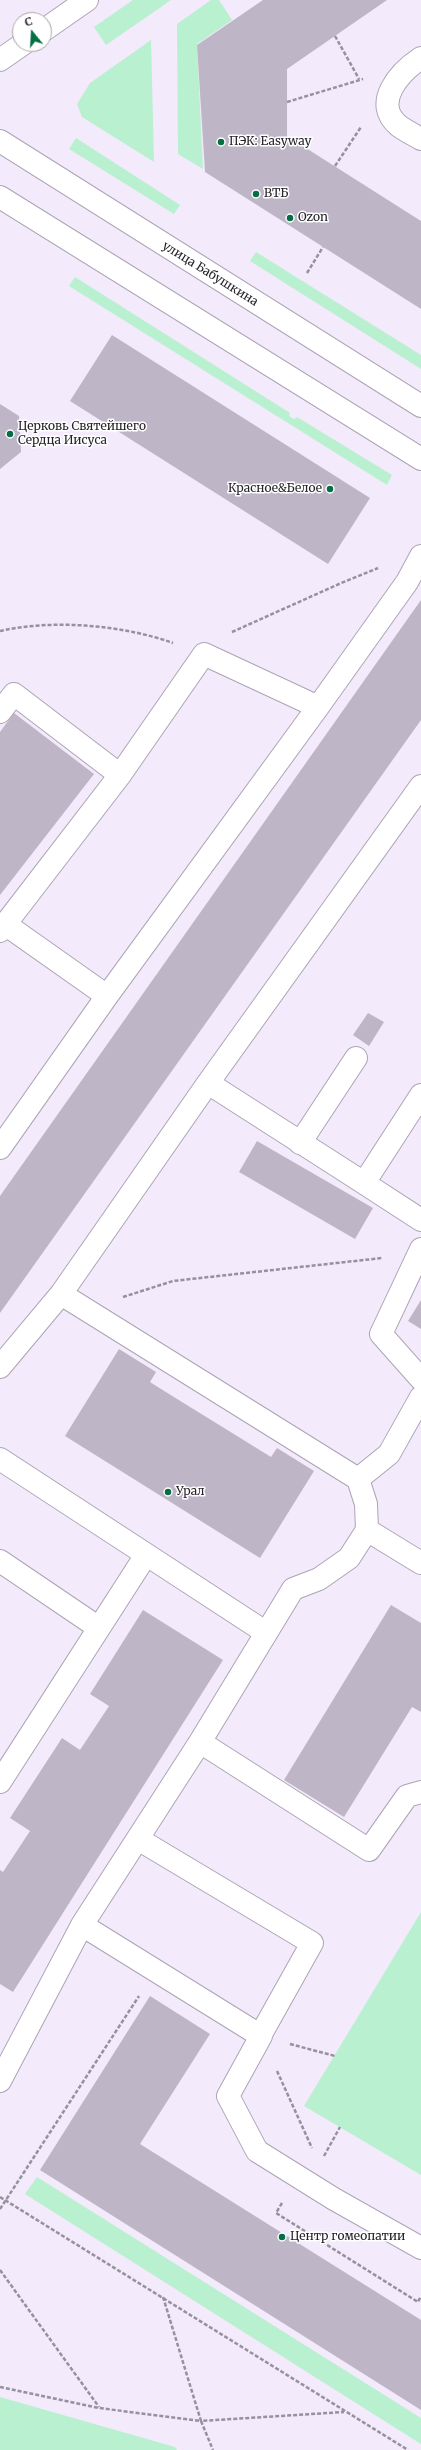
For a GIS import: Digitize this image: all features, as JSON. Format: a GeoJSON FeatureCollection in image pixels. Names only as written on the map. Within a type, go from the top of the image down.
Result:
{"type":"FeatureCollection","features":[{"type":"Feature","properties":{"kind":"street"},"geometry":{"type":"LineString","coordinates":[[52,24],[87,0]]}},
{"type":"Feature","properties":{"kind":"street"},"geometry":{"type":"LineString","coordinates":[[0,60],[12,52]]}},
{"type":"Feature","properties":{"kind":"street"},"geometry":{"type":"LineString","coordinates":[[421,58],[412,64],[394,82],[388,95],[389,110],[398,125],[421,139]]}},
{"type":"Feature","properties":{"kind":"street","name":"улица Бабушкина"},"geometry":{"type":"LineString","coordinates":[[0,141],[421,406]]}},
{"type":"Feature","properties":{"kind":"street"},"geometry":{"type":"LineString","coordinates":[[0,197],[421,459]]}},
{"type":"Feature","properties":{"kind":"street"},"geometry":{"type":"LineString","coordinates":[[0,1148],[107,996],[318,707],[407,582],[421,556]]}},
{"type":"Feature","properties":{"kind":"street"},"geometry":{"type":"LineString","coordinates":[[107,996],[3,927],[120,775],[204,654],[318,707]]}},
{"type":"Feature","properties":{"kind":"street"},"geometry":{"type":"LineString","coordinates":[[0,712],[14,694],[120,775]]}},
{"type":"Feature","properties":{"kind":"street"},"geometry":{"type":"LineString","coordinates":[[0,1367],[61,1294],[208,1083],[421,786]]}},
{"type":"Feature","properties":{"kind":"street"},"geometry":{"type":"LineString","coordinates":[[300,1143],[356,1058]]}},
{"type":"Feature","properties":{"kind":"street"},"geometry":{"type":"LineString","coordinates":[[208,1083],[421,1220]]}},
{"type":"Feature","properties":{"kind":"street"},"geometry":{"type":"LineString","coordinates":[[364,1183],[421,1095]]}},
{"type":"Feature","properties":{"kind":"street"},"geometry":{"type":"LineString","coordinates":[[421,1249],[381,1334],[421,1379]]}},
{"type":"Feature","properties":{"kind":"street"},"geometry":{"type":"LineString","coordinates":[[0,2081],[7,2052],[82,1925],[200,1742],[265,1632],[293,1589],[319,1579],[349,1558],[367,1530],[366,1504],[358,1479],[61,1294]]}},
{"type":"Feature","properties":{"kind":"street"},"geometry":{"type":"LineString","coordinates":[[358,1479],[389,1454],[421,1397]]}},
{"type":"Feature","properties":{"kind":"street"},"geometry":{"type":"LineString","coordinates":[[0,1459],[265,1632]]}},
{"type":"Feature","properties":{"kind":"street"},"geometry":{"type":"LineString","coordinates":[[367,1530],[421,1563]]}},
{"type":"Feature","properties":{"kind":"street"},"geometry":{"type":"LineString","coordinates":[[0,1782],[146,1555]]}},
{"type":"Feature","properties":{"kind":"street"},"geometry":{"type":"LineString","coordinates":[[0,1561],[99,1628]]}},
{"type":"Feature","properties":{"kind":"street"},"geometry":{"type":"LineString","coordinates":[[200,1742],[369,1850],[407,1796],[421,1792]]}},
{"type":"Feature","properties":{"kind":"street"},"geometry":{"type":"LineString","coordinates":[[138,1839],[312,1943],[228,2096],[258,2151],[421,2248]]}},
{"type":"Feature","properties":{"kind":"street"},"geometry":{"type":"LineString","coordinates":[[82,1925],[260,2036]]}},
{"type":"Feature","properties":{"kind":"path"},"geometry":{"type":"LineString","coordinates":[[335,36],[358,79]]}},
{"type":"Feature","properties":{"kind":"path"},"geometry":{"type":"LineString","coordinates":[[287,102],[358,79],[394,82]]}},
{"type":"Feature","properties":{"kind":"path"},"geometry":{"type":"LineString","coordinates":[[335,166],[367,118],[389,110]]}},
{"type":"Feature","properties":{"kind":"path"},"geometry":{"type":"LineString","coordinates":[[307,273],[323,247]]}},
{"type":"Feature","properties":{"kind":"path"},"geometry":{"type":"LineString","coordinates":[[0,631],[14,628],[88,625],[149,634],[204,654],[222,637],[339,584],[380,568],[407,582]]}},
{"type":"Feature","properties":{"kind":"path"},"geometry":{"type":"LineString","coordinates":[[121,1297],[173,1281],[390,1257]]}},
{"type":"Feature","properties":{"kind":"path"},"geometry":{"type":"LineString","coordinates":[[0,2208],[155,1971]]}},
{"type":"Feature","properties":{"kind":"path"},"geometry":{"type":"LineString","coordinates":[[260,2036],[335,2056]]}},
{"type":"Feature","properties":{"kind":"path"},"geometry":{"type":"LineString","coordinates":[[260,2036],[312,2150]]}},
{"type":"Feature","properties":{"kind":"path"},"geometry":{"type":"LineString","coordinates":[[298,2176],[276,2213],[418,2302],[421,2296]]}},
{"type":"Feature","properties":{"kind":"path"},"geometry":{"type":"LineString","coordinates":[[0,2197],[408,2450]]}},
{"type":"Feature","properties":{"kind":"path"},"geometry":{"type":"LineString","coordinates":[[0,2270],[100,2408]]}},
{"type":"Feature","properties":{"kind":"path"},"geometry":{"type":"LineString","coordinates":[[163,2297],[201,2421],[213,2450]]}},
{"type":"Feature","properties":{"kind":"path"},"geometry":{"type":"LineString","coordinates":[[0,2387],[100,2408],[201,2421],[345,2412]]}},
{"type":"Feature","properties":{"kind":"green space"},"geometry":{"type":"Polygon","coordinates":[[[133,0],[171,0],[106,45],[94,27],[133,0]]]}},
{"type":"Feature","properties":{"kind":"green space"},"geometry":{"type":"Polygon","coordinates":[[[211,0],[219,0],[232,20],[197,44],[203,169],[178,154],[177,24],[211,0]]]}},
{"type":"Feature","properties":{"kind":"green space"},"geometry":{"type":"Polygon","coordinates":[[[151,40],[154,162],[82,117],[77,104],[90,83],[151,40]]]}},
{"type":"Feature","properties":{"kind":"green space"},"geometry":{"type":"Polygon","coordinates":[[[76,138],[180,205],[174,214],[69,149],[76,138]]]}},
{"type":"Feature","properties":{"kind":"green space"},"geometry":{"type":"Polygon","coordinates":[[[256,252],[421,355],[421,369],[250,261],[256,252]]]}},
{"type":"Feature","properties":{"kind":"green space"},"geometry":{"type":"Polygon","coordinates":[[[75,277],[290,413],[289,416],[294,419],[297,417],[392,475],[387,485],[69,286],[75,277]]]}},
{"type":"Feature","properties":{"kind":"green space"},"geometry":{"type":"Polygon","coordinates":[[[421,1912],[421,2175],[304,2106],[421,1912]]]}},
{"type":"Feature","properties":{"kind":"green space"},"geometry":{"type":"Polygon","coordinates":[[[37,2177],[421,2418],[421,2444],[25,2194],[37,2177]]]}},
{"type":"Feature","properties":{"kind":"green space"},"geometry":{"type":"Polygon","coordinates":[[[0,2397],[175,2447],[177,2450],[0,2450],[0,2397]]]}},
{"type":"Feature","properties":{"kind":"building"},"geometry":{"type":"Polygon","coordinates":[[[263,0],[387,0],[287,69],[287,136],[421,221],[421,309],[205,172],[197,45],[263,0]]]}},
{"type":"Feature","properties":{"kind":"building"},"geometry":{"type":"Polygon","coordinates":[[[112,335],[370,498],[328,564],[70,401],[112,335]]]}},
{"type":"Feature","properties":{"kind":"building","name":"Церковь Святейшего Сердца Иисуса"},"geometry":{"type":"Polygon","coordinates":[[[0,404],[19,416],[21,452],[0,469],[0,404]]]}},
{"type":"Feature","properties":{"kind":"building"},"geometry":{"type":"Polygon","coordinates":[[[421,600],[421,720],[0,1313],[0,1196],[421,600]]]}},
{"type":"Feature","properties":{"kind":"building"},"geometry":{"type":"Polygon","coordinates":[[[14,713],[94,774],[0,895],[0,732],[14,713]]]}},
{"type":"Feature","properties":{"kind":"building"},"geometry":{"type":"Polygon","coordinates":[[[368,1013],[384,1022],[369,1046],[353,1035],[368,1013]]]}},
{"type":"Feature","properties":{"kind":"building"},"geometry":{"type":"Polygon","coordinates":[[[257,1141],[373,1208],[355,1239],[239,1172],[257,1141]]]}},
{"type":"Feature","properties":{"kind":"building"},"geometry":{"type":"Polygon","coordinates":[[[421,1300],[421,1329],[408,1321],[421,1300]]]}},
{"type":"Feature","properties":{"kind":"building"},"geometry":{"type":"Polygon","coordinates":[[[119,1349],[156,1372],[150,1382],[161,1389],[271,1457],[277,1448],[314,1471],[260,1558],[65,1436],[119,1349]]]}},
{"type":"Feature","properties":{"kind":"building"},"geometry":{"type":"Polygon","coordinates":[[[391,1605],[421,1623],[421,1712],[412,1707],[344,1817],[284,1780],[391,1605]]]}},
{"type":"Feature","properties":{"kind":"building"},"geometry":{"type":"Polygon","coordinates":[[[143,1610],[223,1660],[13,1992],[0,1984],[0,1870],[3,1872],[30,1831],[10,1818],[62,1738],[80,1750],[109,1706],[90,1694],[143,1610]]]}},
{"type":"Feature","properties":{"kind":"building"},"geometry":{"type":"Polygon","coordinates":[[[150,1996],[210,2034],[140,2144],[421,2320],[421,2410],[40,2170],[150,1996]]]}},
{"type":"Feature","properties":{"kind":"place","name":"ПЭК: Easyway"},"geometry":{"type":"Point","coordinates":[221,142]}},
{"type":"Feature","properties":{"kind":"place","name":"ВТБ"},"geometry":{"type":"Point","coordinates":[256,194]}},
{"type":"Feature","properties":{"kind":"place","name":"Ozon"},"geometry":{"type":"Point","coordinates":[290,218]}},
{"type":"Feature","properties":{"kind":"place","name":"Церковь Святейшего Сердца Иисуса"},"geometry":{"type":"Point","coordinates":[10,434]}},
{"type":"Feature","properties":{"kind":"place","name":"Красное&Белое"},"geometry":{"type":"Point","coordinates":[330,489]}},
{"type":"Feature","properties":{"kind":"place","name":"Урал"},"geometry":{"type":"Point","coordinates":[168,1492]}},
{"type":"Feature","properties":{"kind":"place","name":"Центр гомеопатии"},"geometry":{"type":"Point","coordinates":[282,2237]}}]}
